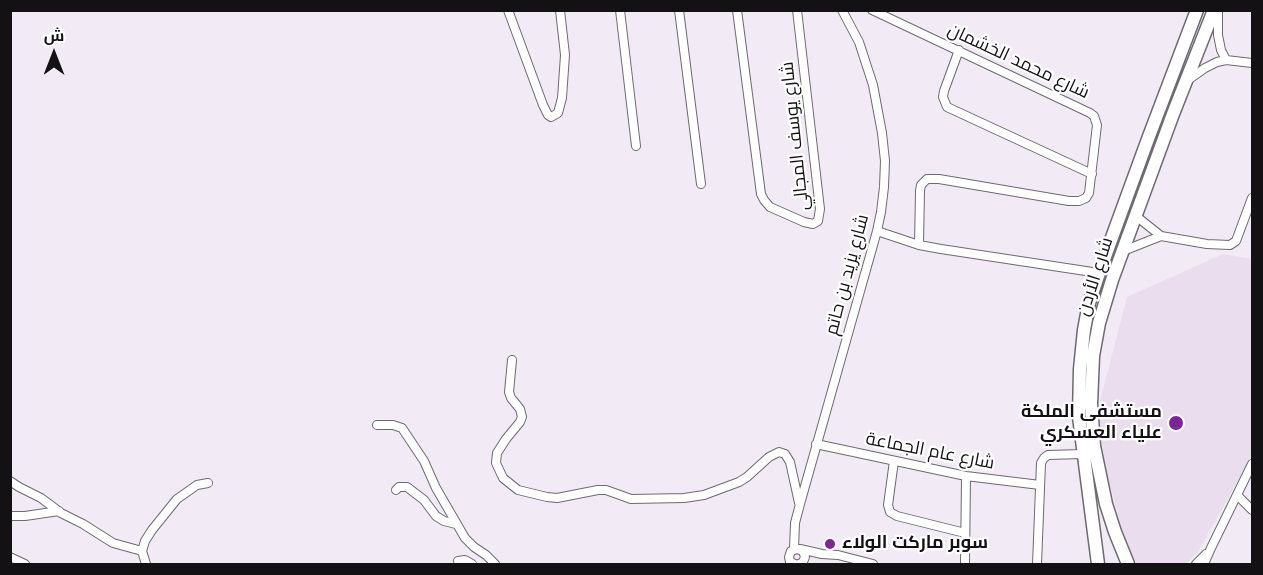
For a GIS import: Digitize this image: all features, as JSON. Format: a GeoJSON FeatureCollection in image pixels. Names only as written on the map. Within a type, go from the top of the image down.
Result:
{"type":"FeatureCollection","features":[{"type":"Feature","properties":{"kind":"highway","name":"شارع الأردن"},"geometry":{"type":"LineString","coordinates":[[1098,564],[1079,417],[1082,343],[1089,303],[1197,10]]}},
{"type":"Feature","properties":{"kind":"highway","name":"شارع الأردن"},"geometry":{"type":"LineString","coordinates":[[1126,563],[1106,504],[1097,465],[1091,404],[1093,356],[1099,323],[1123,250],[1185,82],[1216,10]]}},
{"type":"Feature","properties":{"kind":"street"},"geometry":{"type":"LineString","coordinates":[[508,10],[543,105],[551,117],[558,113],[562,98],[565,55],[560,10]]}},
{"type":"Feature","properties":{"kind":"street"},"geometry":{"type":"LineString","coordinates":[[620,10],[636,146]]}},
{"type":"Feature","properties":{"kind":"street"},"geometry":{"type":"LineString","coordinates":[[679,10],[701,184]]}},
{"type":"Feature","properties":{"kind":"street","name":"شارع يوسف المجالي"},"geometry":{"type":"LineString","coordinates":[[737,10],[761,194],[770,207],[813,224],[818,221],[820,208],[797,10]]}},
{"type":"Feature","properties":{"kind":"street","name":"شارع يزيد بن حاتم"},"geometry":{"type":"LineString","coordinates":[[797,549],[795,523],[877,231],[885,174],[882,133],[870,71],[859,42],[842,10]]}},
{"type":"Feature","properties":{"kind":"street","name":"شارع محمد الخشمان"},"geometry":{"type":"LineString","coordinates":[[872,10],[1094,116],[1097,124],[1092,174],[1086,198],[1069,201],[933,178],[927,179],[921,185],[920,191],[919,245]]}},
{"type":"Feature","properties":{"kind":"street"},"geometry":{"type":"LineString","coordinates":[[1216,10],[1221,50],[1226,60]]}},
{"type":"Feature","properties":{"kind":"street"},"geometry":{"type":"LineString","coordinates":[[959,50],[944,91],[944,101],[947,107],[1092,174]]}},
{"type":"Feature","properties":{"kind":"street"},"geometry":{"type":"LineString","coordinates":[[1185,82],[1205,68],[1226,60],[1252,63]]}},
{"type":"Feature","properties":{"kind":"street"},"geometry":{"type":"LineString","coordinates":[[1136,216],[1161,236],[1208,244],[1230,245],[1236,241],[1252,198]]}},
{"type":"Feature","properties":{"kind":"street"},"geometry":{"type":"LineString","coordinates":[[877,231],[919,245],[1099,273]]}},
{"type":"Feature","properties":{"kind":"street"},"geometry":{"type":"LineString","coordinates":[[1123,250],[1161,236]]}},
{"type":"Feature","properties":{"kind":"street"},"geometry":{"type":"LineString","coordinates":[[512,360],[509,392],[521,411],[521,420],[497,453],[496,463],[503,478],[518,490],[557,498],[606,490],[631,499],[684,498],[704,495],[739,482],[769,457],[779,452],[785,454],[790,462],[800,504]]}},
{"type":"Feature","properties":{"kind":"street"},"geometry":{"type":"LineString","coordinates":[[377,425],[393,425],[402,428],[424,461],[456,524],[470,543],[495,564]]}},
{"type":"Feature","properties":{"kind":"street","name":"شارع عام الجماعة"},"geometry":{"type":"LineString","coordinates":[[816,444],[966,476],[1040,485]]}},
{"type":"Feature","properties":{"kind":"street"},"geometry":{"type":"LineString","coordinates":[[1037,564],[1041,463],[1048,455],[1083,454]]}},
{"type":"Feature","properties":{"kind":"street"},"geometry":{"type":"LineString","coordinates":[[894,461],[888,505],[890,512],[897,516],[965,533]]}},
{"type":"Feature","properties":{"kind":"street"},"geometry":{"type":"LineString","coordinates":[[1204,564],[1252,464]]}},
{"type":"Feature","properties":{"kind":"street"},"geometry":{"type":"LineString","coordinates":[[965,564],[966,476]]}},
{"type":"Feature","properties":{"kind":"street"},"geometry":{"type":"LineString","coordinates":[[10,481],[113,543],[142,551]]}},
{"type":"Feature","properties":{"kind":"street"},"geometry":{"type":"LineString","coordinates":[[146,564],[142,551],[145,541],[177,499],[197,485],[208,483]]}},
{"type":"Feature","properties":{"kind":"street"},"geometry":{"type":"LineString","coordinates":[[396,490],[407,486],[424,500],[436,516],[456,524]]}},
{"type":"Feature","properties":{"kind":"street"},"geometry":{"type":"LineString","coordinates":[[1237,495],[1252,510]]}},
{"type":"Feature","properties":{"kind":"street"},"geometry":{"type":"LineString","coordinates":[[10,516],[59,511]]}},
{"type":"Feature","properties":{"kind":"street"},"geometry":{"type":"LineString","coordinates":[[1196,564],[1211,548]]}},
{"type":"Feature","properties":{"kind":"street"},"geometry":{"type":"LineString","coordinates":[[797,549],[805,554],[805,557]]}},
{"type":"Feature","properties":{"kind":"street"},"geometry":{"type":"LineString","coordinates":[[805,557],[803,562],[792,563],[789,554],[797,549],[838,555],[870,564]]}},
{"type":"Feature","properties":{"kind":"street"},"geometry":{"type":"LineString","coordinates":[[805,557],[822,554]]}},
{"type":"Feature","properties":{"kind":"street"},"geometry":{"type":"LineString","coordinates":[[10,557],[25,564]]}},
{"type":"Feature","properties":{"kind":"street"},"geometry":{"type":"LineString","coordinates":[[458,561],[465,560],[472,564]]}},
{"type":"Feature","properties":{"kind":"shaded area","name":"مستشفى الملكة علياء العسكري"},"geometry":{"type":"Polygon","coordinates":[[[1223,254],[1252,259],[1252,455],[1198,552],[1189,561],[1184,564],[1138,564],[1134,561],[1125,540],[1099,445],[1100,401],[1127,297],[1223,254]]]}},
{"type":"Feature","properties":{"kind":"place","name":"مستشفى الملكة علياء العسكري"},"geometry":{"type":"Point","coordinates":[1176,423]}},
{"type":"Feature","properties":{"kind":"place","name":"سوبر ماركت الولاء"},"geometry":{"type":"Point","coordinates":[830,544]}}]}
